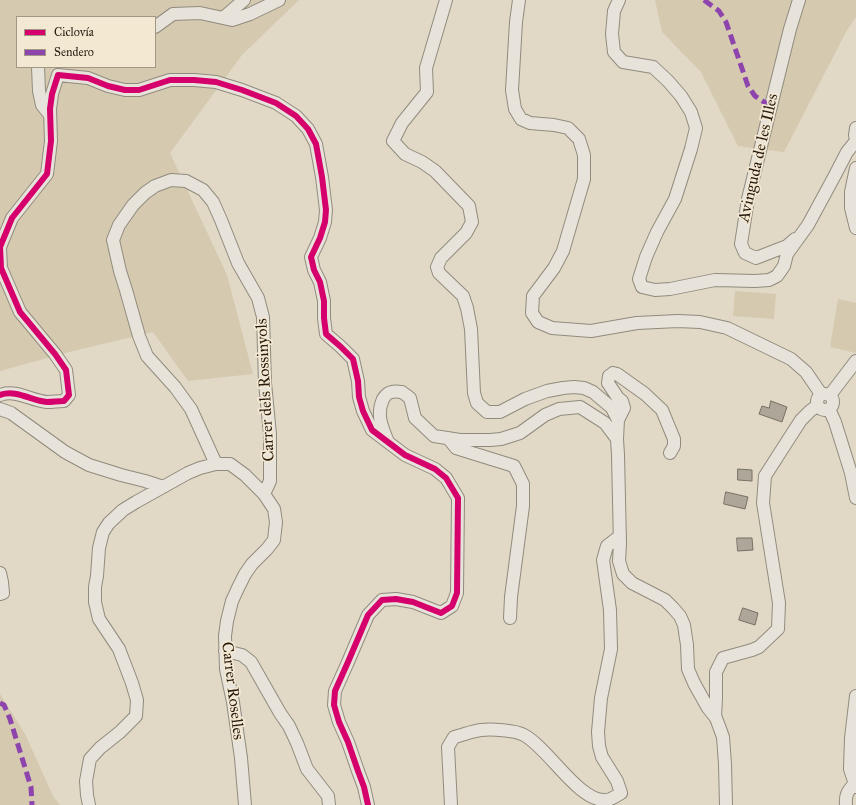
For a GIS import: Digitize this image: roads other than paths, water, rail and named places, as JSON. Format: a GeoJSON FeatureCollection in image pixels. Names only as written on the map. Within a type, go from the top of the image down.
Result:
{"type":"FeatureCollection","features":[{"type":"Feature","properties":{"kind":"street"},"geometry":{"type":"LineString","coordinates":[[223,18],[244,0]]}},
{"type":"Feature","properties":{"kind":"street"},"geometry":{"type":"LineString","coordinates":[[156,26],[173,14],[200,13],[232,20],[250,14],[279,0]]}},
{"type":"Feature","properties":{"kind":"street"},"geometry":{"type":"LineString","coordinates":[[446,0],[426,68],[426,92],[402,123],[393,141],[405,154],[422,162],[434,172],[468,206],[472,222],[466,233],[441,258],[438,267],[439,273],[463,296],[467,308],[471,329],[474,393],[477,403],[488,412],[500,412],[525,399],[547,391],[574,387],[584,388],[593,392],[612,408],[618,420]]}},
{"type":"Feature","properties":{"kind":"street"},"geometry":{"type":"LineString","coordinates":[[519,0],[516,22],[512,90],[515,109],[521,119],[530,123],[568,128],[579,139],[584,155],[584,179],[563,251],[554,268],[533,296],[532,313],[538,322],[552,328],[591,331],[637,323],[678,321],[700,322],[726,328],[791,359],[806,372],[825,401],[835,422],[852,463],[851,473],[856,498]]}},
{"type":"Feature","properties":{"kind":"street"},"geometry":{"type":"LineString","coordinates":[[618,0],[613,19],[612,34],[614,52],[623,62],[653,67],[681,96],[691,112],[696,128],[675,199],[657,232],[646,257],[640,279],[642,287],[655,290],[670,289],[715,280],[755,281],[769,280],[777,276],[784,266],[787,254],[808,225],[847,152],[856,141],[856,128]]}},
{"type":"Feature","properties":{"kind":"street","name":"Avinguda de les Illes"},"geometry":{"type":"LineString","coordinates":[[799,0],[790,29],[748,199],[741,244],[745,253],[756,258],[787,246],[802,233]]}},
{"type":"Feature","properties":{"kind":"street"},"geometry":{"type":"LineString","coordinates":[[38,68],[39,91],[42,105],[50,115]]}},
{"type":"Feature","properties":{"kind":"street"},"geometry":{"type":"LineString","coordinates":[[0,395],[6,393],[21,395],[47,402],[64,400],[69,395],[66,370],[55,354],[20,312],[1,268],[0,247],[12,218],[47,174],[51,141],[50,115],[52,94],[58,76],[88,78],[108,86],[125,90],[139,90],[170,80],[216,82],[276,103],[296,116],[308,129],[316,144],[326,210],[325,222],[320,238],[311,257],[314,270],[320,282],[326,334],[353,360],[358,381],[359,397],[363,411],[372,430],[405,455],[435,469],[446,478],[458,498],[457,593],[452,606],[441,613],[413,602],[396,599],[382,600],[368,615],[335,691],[334,706],[364,787],[368,805]]}},
{"type":"Feature","properties":{"kind":"street"},"geometry":{"type":"LineString","coordinates":[[856,168],[851,192],[851,208],[856,228]]}},
{"type":"Feature","properties":{"kind":"street","name":"Carrer dels Rossinyols"},"geometry":{"type":"LineString","coordinates":[[216,464],[191,409],[147,356],[139,336],[120,271],[113,240],[119,225],[133,205],[144,193],[155,186],[171,180],[186,181],[203,190],[213,202],[238,263],[258,298],[263,317],[265,383],[270,434],[270,481],[264,494]]}},
{"type":"Feature","properties":{"kind":"street"},"geometry":{"type":"LineString","coordinates":[[715,717],[716,672],[723,658],[759,647],[778,629],[779,603],[764,503],[766,476],[801,420],[810,411],[825,401],[856,361]]}},
{"type":"Feature","properties":{"kind":"street"},"geometry":{"type":"LineString","coordinates":[[670,453],[674,446],[674,439],[662,410],[645,394],[617,374],[613,373],[609,376],[608,383],[622,402],[624,408],[618,420],[617,439],[620,536],[619,561],[623,574],[632,583],[665,600],[680,616],[684,625],[688,669],[699,692],[715,717],[722,737],[725,752],[726,805]]}},
{"type":"Feature","properties":{"kind":"street"},"geometry":{"type":"LineString","coordinates":[[388,443],[379,416],[380,406],[385,396],[391,392],[402,392],[410,398],[415,418],[434,436],[460,440],[502,439],[520,433],[545,415],[559,410],[580,407],[605,423],[617,439]]}},
{"type":"Feature","properties":{"kind":"street"},"geometry":{"type":"LineString","coordinates":[[0,409],[11,413],[65,452],[89,465],[163,487]]}},
{"type":"Feature","properties":{"kind":"street"},"geometry":{"type":"LineString","coordinates":[[448,438],[456,448],[514,466],[523,484],[523,506],[511,597],[510,618]]}},
{"type":"Feature","properties":{"kind":"street","name":"Carrer Roselles"},"geometry":{"type":"LineString","coordinates":[[88,805],[86,781],[90,759],[100,748],[120,732],[136,716],[137,700],[119,649],[99,619],[95,602],[99,548],[103,532],[109,523],[123,510],[136,502],[194,470],[216,464],[230,464],[245,475],[264,494],[274,509],[276,522],[274,540],[252,564],[238,588],[232,602],[225,636],[226,668],[233,702],[245,805]]}},
{"type":"Feature","properties":{"kind":"street"},"geometry":{"type":"LineString","coordinates":[[451,805],[448,747],[454,737],[482,730],[511,731],[523,734],[532,740],[587,795],[606,801],[621,793],[617,781],[602,758],[598,732],[600,698],[611,649],[610,610],[602,560],[607,546],[620,536]]}},
{"type":"Feature","properties":{"kind":"street"},"geometry":{"type":"LineString","coordinates":[[0,573],[3,593],[0,594]]}},
{"type":"Feature","properties":{"kind":"street"},"geometry":{"type":"LineString","coordinates":[[225,651],[242,655],[251,662],[289,726],[307,769],[328,796],[329,805]]}},
{"type":"Feature","properties":{"kind":"street"},"geometry":{"type":"LineString","coordinates":[[846,805],[847,791],[855,785],[850,769],[856,696]]}}]}
